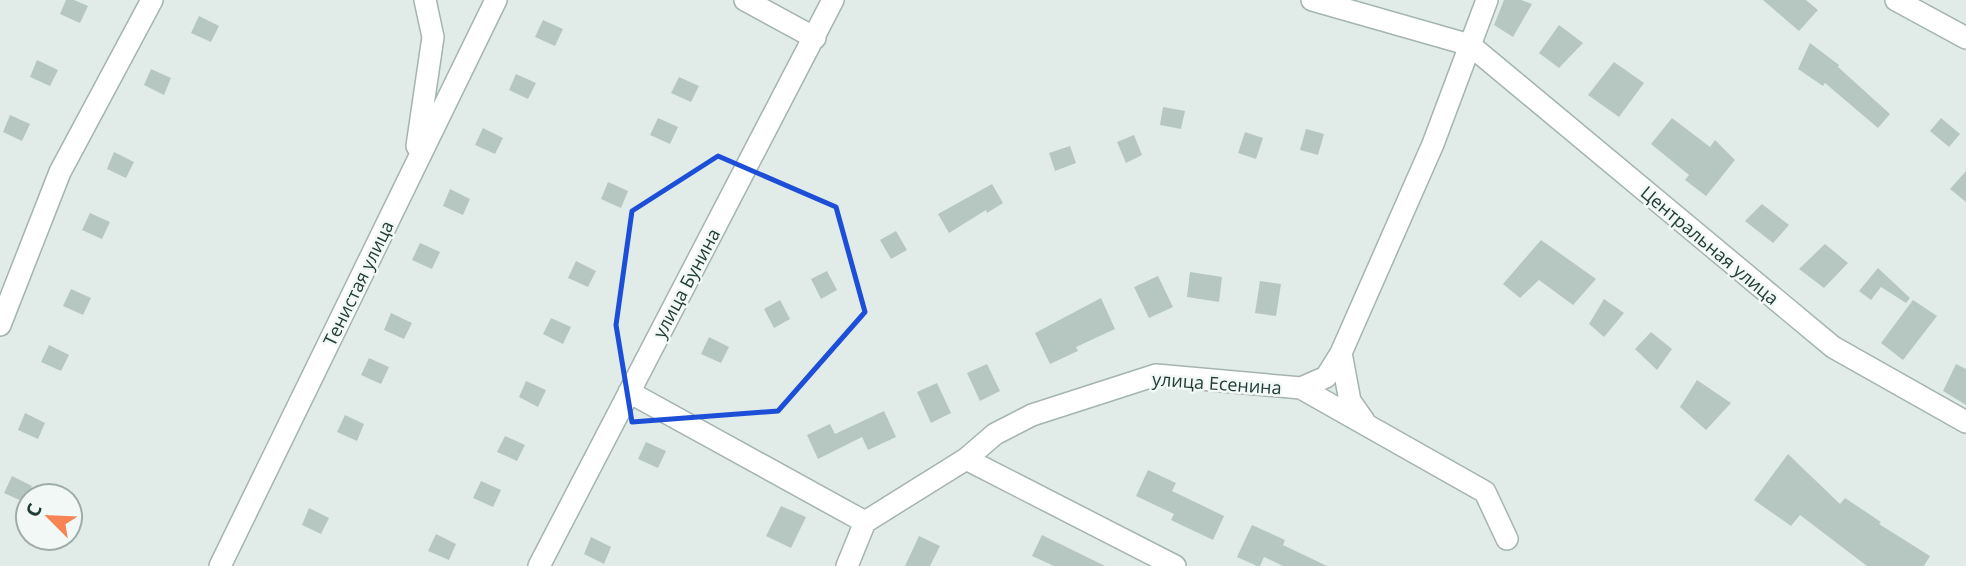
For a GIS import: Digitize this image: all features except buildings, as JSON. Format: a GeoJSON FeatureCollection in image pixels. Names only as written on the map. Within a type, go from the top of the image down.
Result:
{"type":"FeatureCollection","features":[{"type":"Feature","properties":{"kind":"street"},"geometry":{"type":"LineString","coordinates":[[0,325],[60,172],[152,0]]}},
{"type":"Feature","properties":{"kind":"street"},"geometry":{"type":"LineString","coordinates":[[414,167],[433,37],[425,0]]}},
{"type":"Feature","properties":{"kind":"street","name":"Тенистая улица"},"geometry":{"type":"LineString","coordinates":[[220,566],[496,0]]}},
{"type":"Feature","properties":{"kind":"street"},"geometry":{"type":"LineString","coordinates":[[745,0],[815,38]]}},
{"type":"Feature","properties":{"kind":"street","name":"улица Бунина"},"geometry":{"type":"LineString","coordinates":[[539,566],[833,0]]}},
{"type":"Feature","properties":{"kind":"street"},"geometry":{"type":"LineString","coordinates":[[1312,0],[1470,45]]}},
{"type":"Feature","properties":{"kind":"street","name":"улица Есенина"},"geometry":{"type":"LineString","coordinates":[[865,522],[966,459],[995,434],[1032,415],[1156,375],[1301,388],[1326,377],[1341,353],[1433,144],[1487,0]]}},
{"type":"Feature","properties":{"kind":"street"},"geometry":{"type":"LineString","coordinates":[[1896,0],[1966,38]]}},
{"type":"Feature","properties":{"kind":"street","name":"Центральная улица"},"geometry":{"type":"LineString","coordinates":[[1470,45],[1833,347],[1966,422]]}},
{"type":"Feature","properties":{"kind":"street"},"geometry":{"type":"LineString","coordinates":[[1341,353],[1350,401],[1370,428]]}},
{"type":"Feature","properties":{"kind":"street"},"geometry":{"type":"LineString","coordinates":[[1301,388],[1485,492],[1507,539]]}},
{"type":"Feature","properties":{"kind":"street"},"geometry":{"type":"LineString","coordinates":[[629,392],[865,522],[847,566]]}},
{"type":"Feature","properties":{"kind":"street"},"geometry":{"type":"LineString","coordinates":[[966,459],[1175,566]]}},
{"type":"Feature","properties":{"kind":"highlighted area"},"geometry":{"type":"Polygon","coordinates":[[[718,156],[836,207],[865,312],[778,411],[632,422],[616,325],[632,211],[718,156]]]}}]}
